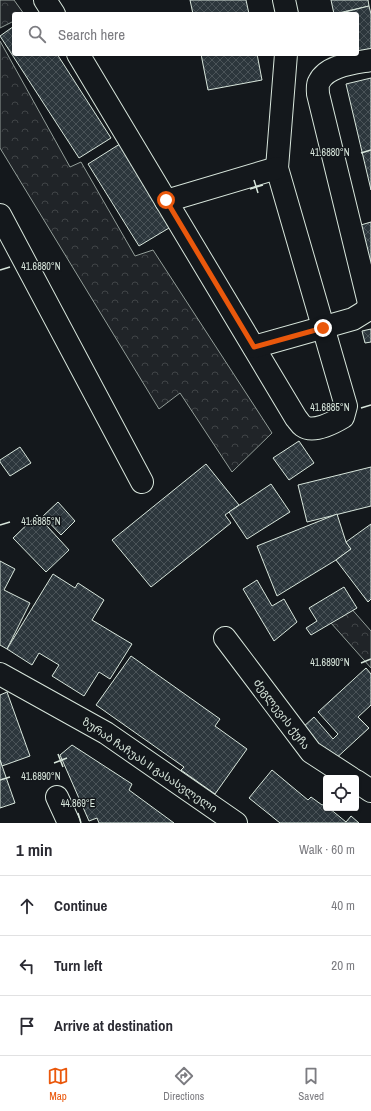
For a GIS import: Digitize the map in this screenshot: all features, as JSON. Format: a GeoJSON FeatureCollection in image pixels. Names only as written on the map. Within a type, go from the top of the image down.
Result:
{"type":"FeatureCollection","features":[{"type":"Feature","properties":{"kind":"street"},"geometry":{"type":"LineString","coordinates":[[46,0],[53,12]]}},
{"type":"Feature","properties":{"kind":"street"},"geometry":{"type":"LineString","coordinates":[[284,0],[287,12]]}},
{"type":"Feature","properties":{"kind":"street"},"geometry":{"type":"LineString","coordinates":[[79,56],[296,418],[303,426],[313,429],[334,422],[343,417],[346,406],[277,168],[286,56]]}},
{"type":"Feature","properties":{"kind":"street"},"geometry":{"type":"LineString","coordinates":[[254,347],[353,319],[366,311],[369,303],[318,94],[318,83],[325,73],[336,68],[371,60]]}},
{"type":"Feature","properties":{"kind":"street"},"geometry":{"type":"LineString","coordinates":[[166,200],[277,168]]}},
{"type":"Feature","properties":{"kind":"street"},"geometry":{"type":"LineString","coordinates":[[0,215],[142,482]]}},
{"type":"Feature","properties":{"kind":"street","name":"ძეგლევის ქუჩა"},"geometry":{"type":"LineString","coordinates":[[225,638],[310,752],[346,775]]}},
{"type":"Feature","properties":{"kind":"street","name":"ზურაბ ჩაჩუას II გასასვლელი"},"geometry":{"type":"LineString","coordinates":[[0,674],[106,733],[236,823]]}},
{"type":"Feature","properties":{"kind":"street"},"geometry":{"type":"LineString","coordinates":[[359,784],[371,791]]}},
{"type":"Feature","properties":{"kind":"street"},"geometry":{"type":"LineString","coordinates":[[57,797],[69,823]]}},
{"type":"Feature","properties":{"kind":"green space"},"geometry":{"type":"Polygon","coordinates":[[[0,0],[14,0],[23,12],[12,12],[12,22],[0,28],[0,0]]]}},
{"type":"Feature","properties":{"kind":"green space"},"geometry":{"type":"Polygon","coordinates":[[[0,41],[70,167],[81,162],[135,256],[153,250],[272,433],[232,472],[180,393],[159,409],[0,148],[0,41]]]}},
{"type":"Feature","properties":{"kind":"green space"},"geometry":{"type":"Polygon","coordinates":[[[349,606],[371,631],[371,668],[331,623],[349,606]]]}},
{"type":"Feature","properties":{"kind":"building"},"geometry":{"type":"Polygon","coordinates":[[[190,0],[246,0],[249,12],[193,12],[190,0]]]}},
{"type":"Feature","properties":{"kind":"building"},"geometry":{"type":"Polygon","coordinates":[[[331,0],[368,0],[369,6],[343,12],[334,12],[331,0]]]}},
{"type":"Feature","properties":{"kind":"building"},"geometry":{"type":"Polygon","coordinates":[[[369,6],[371,14],[371,54],[359,54],[359,12],[345,12],[369,6]]]}},
{"type":"Feature","properties":{"kind":"building"},"geometry":{"type":"Polygon","coordinates":[[[12,27],[12,55],[0,36],[12,27]]]}},
{"type":"Feature","properties":{"kind":"building"},"geometry":{"type":"Polygon","coordinates":[[[13,56],[58,56],[111,138],[79,158],[13,56]]]}},
{"type":"Feature","properties":{"kind":"building"},"geometry":{"type":"Polygon","coordinates":[[[201,56],[257,56],[262,80],[208,90],[201,56]]]}},
{"type":"Feature","properties":{"kind":"building"},"geometry":{"type":"Polygon","coordinates":[[[371,78],[371,190],[346,84],[371,78]]]}},
{"type":"Feature","properties":{"kind":"building"},"geometry":{"type":"Polygon","coordinates":[[[123,142],[174,225],[139,246],[88,164],[123,142]]]}},
{"type":"Feature","properties":{"kind":"building"},"geometry":{"type":"Polygon","coordinates":[[[371,222],[371,301],[354,227],[371,222]]]}},
{"type":"Feature","properties":{"kind":"building"},"geometry":{"type":"Polygon","coordinates":[[[371,329],[371,342],[365,343],[362,331],[371,329]]]}},
{"type":"Feature","properties":{"kind":"building"},"geometry":{"type":"Polygon","coordinates":[[[299,441],[314,463],[289,480],[273,458],[299,441]]]}},
{"type":"Feature","properties":{"kind":"building"},"geometry":{"type":"Polygon","coordinates":[[[20,447],[31,463],[10,476],[0,460],[20,447]]]}},
{"type":"Feature","properties":{"kind":"building"},"geometry":{"type":"Polygon","coordinates":[[[206,464],[239,505],[225,515],[231,523],[151,587],[112,540],[206,464]]]}},
{"type":"Feature","properties":{"kind":"building"},"geometry":{"type":"Polygon","coordinates":[[[371,467],[371,506],[307,522],[298,485],[371,467]]]}},
{"type":"Feature","properties":{"kind":"building"},"geometry":{"type":"Polygon","coordinates":[[[271,484],[290,512],[247,539],[229,512],[271,484]]]}},
{"type":"Feature","properties":{"kind":"building"},"geometry":{"type":"Polygon","coordinates":[[[58,502],[75,521],[61,535],[43,516],[58,502]]]}},
{"type":"Feature","properties":{"kind":"building"},"geometry":{"type":"Polygon","coordinates":[[[337,514],[346,542],[351,549],[336,560],[277,596],[257,546],[337,514]]]}},
{"type":"Feature","properties":{"kind":"building"},"geometry":{"type":"Polygon","coordinates":[[[37,515],[69,550],[46,572],[13,538],[37,515]]]}},
{"type":"Feature","properties":{"kind":"building"},"geometry":{"type":"Polygon","coordinates":[[[371,524],[371,599],[368,602],[336,560],[351,549],[346,542],[371,524]]]}},
{"type":"Feature","properties":{"kind":"building"},"geometry":{"type":"Polygon","coordinates":[[[0,561],[15,569],[4,590],[30,603],[7,649],[0,645],[0,561]]]}},
{"type":"Feature","properties":{"kind":"building"},"geometry":{"type":"Polygon","coordinates":[[[53,574],[75,588],[78,583],[104,600],[92,620],[132,644],[110,679],[99,672],[84,696],[52,676],[59,665],[39,653],[32,665],[7,649],[53,574]]]}},
{"type":"Feature","properties":{"kind":"building"},"geometry":{"type":"Polygon","coordinates":[[[257,580],[272,606],[284,599],[297,622],[274,641],[243,589],[257,580]]]}},
{"type":"Feature","properties":{"kind":"building"},"geometry":{"type":"Polygon","coordinates":[[[344,587],[357,608],[311,635],[306,628],[317,621],[309,608],[344,587]]]}},
{"type":"Feature","properties":{"kind":"building"},"geometry":{"type":"Polygon","coordinates":[[[131,656],[220,719],[215,726],[247,749],[215,794],[181,770],[184,767],[96,705],[131,656]]]}},
{"type":"Feature","properties":{"kind":"building"},"geometry":{"type":"Polygon","coordinates":[[[366,668],[371,674],[371,705],[358,717],[369,728],[332,762],[301,729],[314,717],[333,739],[338,734],[318,712],[366,668]]]}},
{"type":"Feature","properties":{"kind":"building"},"geometry":{"type":"Polygon","coordinates":[[[7,692],[30,756],[2,766],[0,760],[0,695],[7,692]]]}},
{"type":"Feature","properties":{"kind":"building"},"geometry":{"type":"Polygon","coordinates":[[[72,745],[132,784],[129,790],[174,823],[99,823],[97,818],[89,821],[60,755],[72,745]]]}},
{"type":"Feature","properties":{"kind":"building"},"geometry":{"type":"Polygon","coordinates":[[[0,760],[15,803],[0,808],[0,760]]]}},
{"type":"Feature","properties":{"kind":"building"},"geometry":{"type":"Polygon","coordinates":[[[272,770],[308,800],[311,797],[323,804],[323,811],[333,811],[346,822],[351,816],[359,823],[280,823],[249,798],[272,770]]]}},
{"type":"Feature","properties":{"kind":"route"},"geometry":{"type":"LineString","coordinates":[[166,200],[254,347],[323,328]]}}]}
